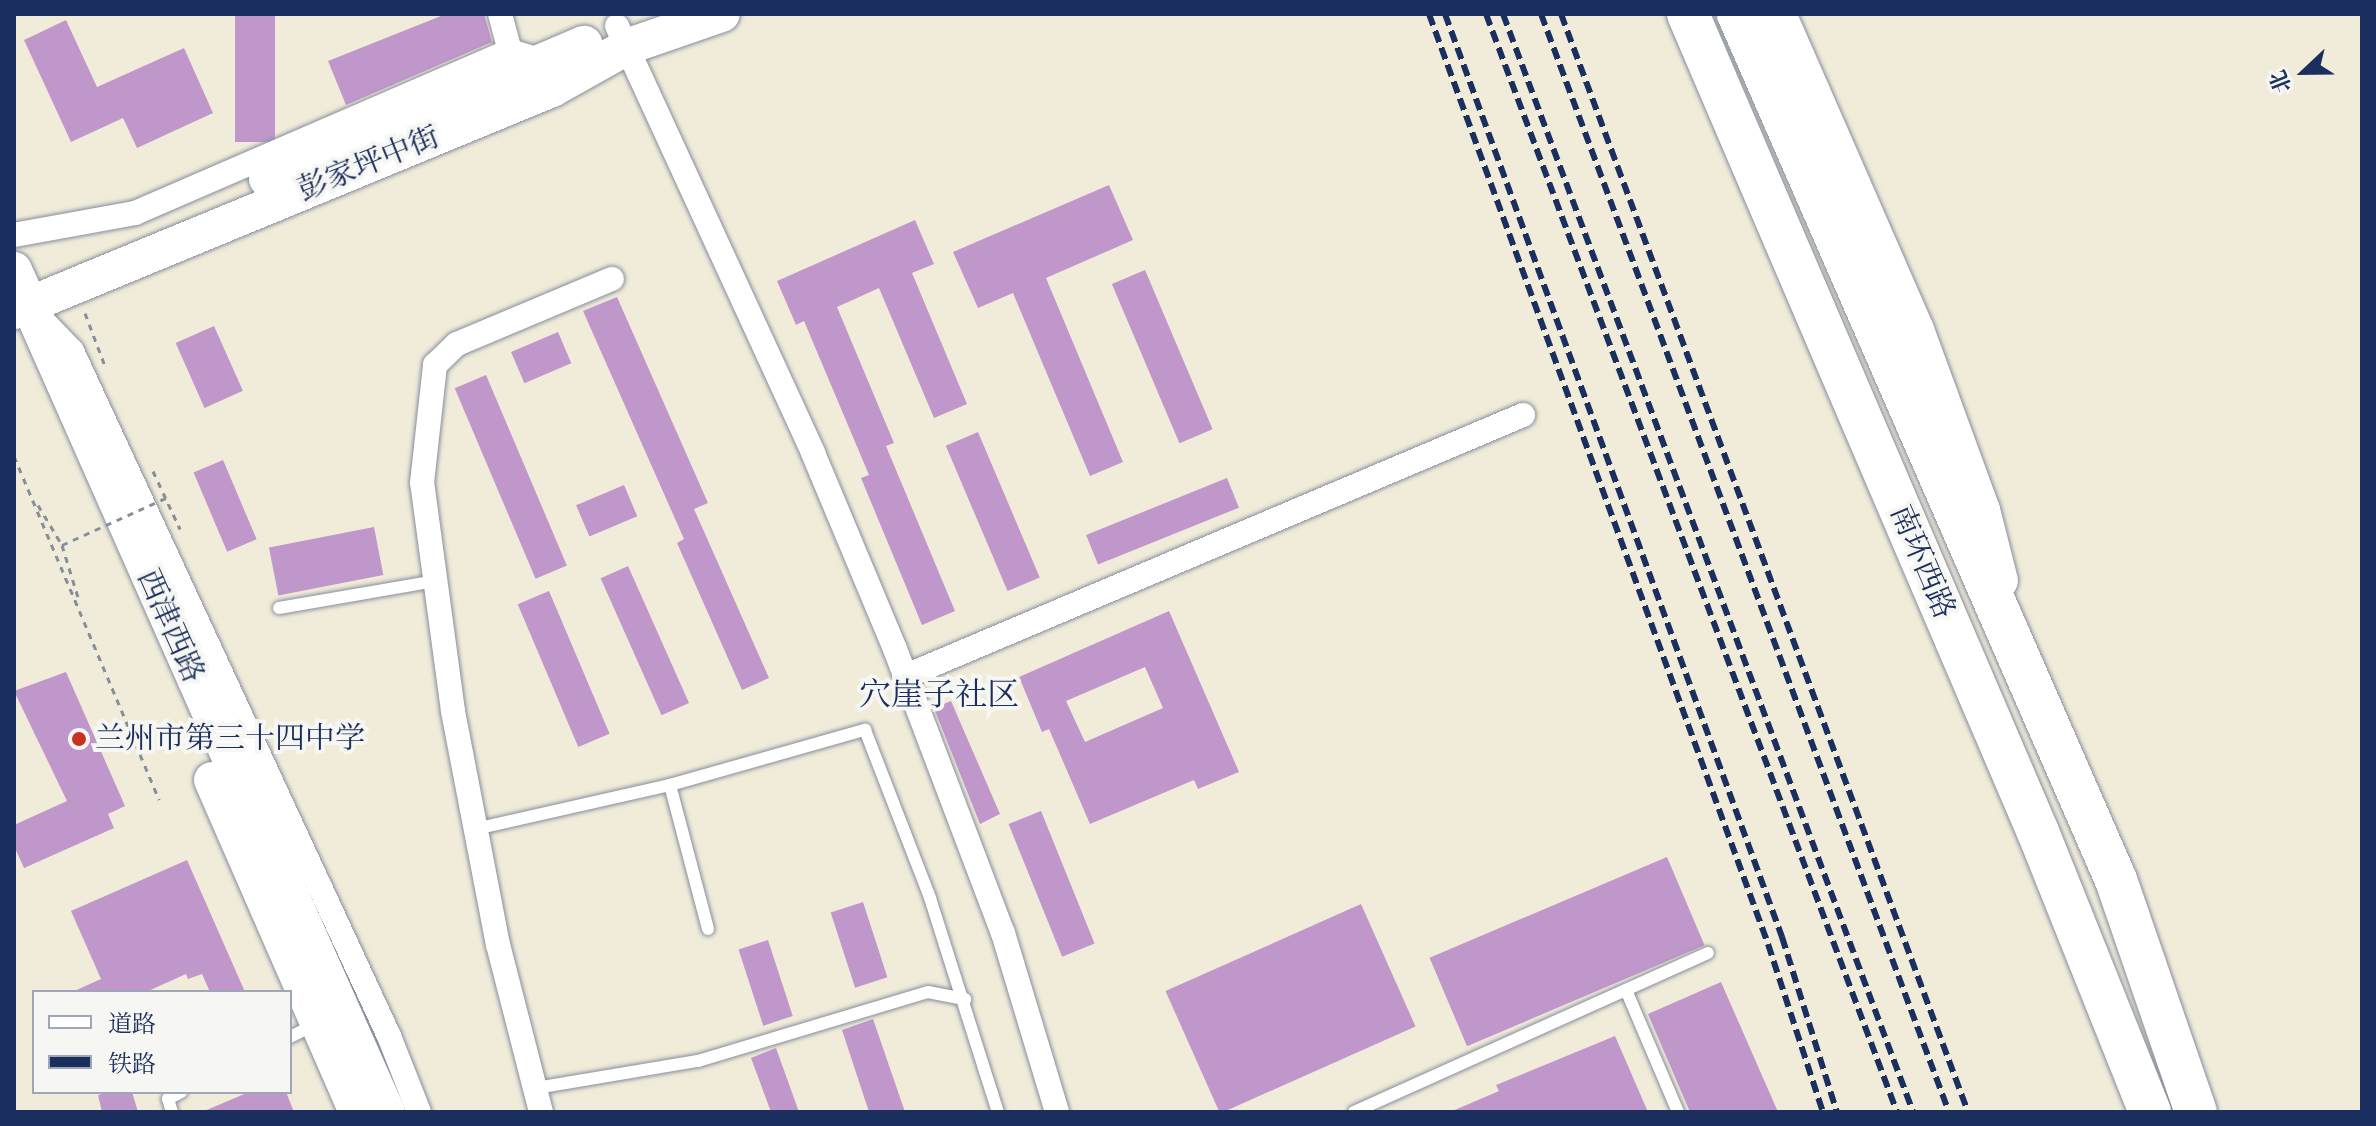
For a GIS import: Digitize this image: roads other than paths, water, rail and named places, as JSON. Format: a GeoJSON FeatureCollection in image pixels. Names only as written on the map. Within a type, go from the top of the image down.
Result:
{"type":"FeatureCollection","features":[{"type":"Feature","properties":{"kind":"highway","name":"南环西路"},"geometry":{"type":"LineString","coordinates":[[1688,14],[2038,832],[2150,1112]]}},
{"type":"Feature","properties":{"kind":"highway","name":"南环西路"},"geometry":{"type":"LineString","coordinates":[[1738,14],[2116,880],[2196,1112]]}},
{"type":"Feature","properties":{"kind":"main road","name":"彭家坪中街"},"geometry":{"type":"LineString","coordinates":[[17,296],[552,89],[658,14]]}},
{"type":"Feature","properties":{"kind":"main road","name":"彭家坪中街"},"geometry":{"type":"LineString","coordinates":[[17,296],[549,63],[623,36],[722,14]]}},
{"type":"Feature","properties":{"kind":"main road"},"geometry":{"type":"LineString","coordinates":[[1778,14],[1916,330],[1982,510],[2020,656]]}},
{"type":"Feature","properties":{"kind":"main road","name":"西津西路"},"geometry":{"type":"LineString","coordinates":[[17,296],[288,990]]}},
{"type":"Feature","properties":{"kind":"main road","name":"西津西路"},"geometry":{"type":"LineString","coordinates":[[17,296],[387,1112]]}},
{"type":"Feature","properties":{"kind":"main road","name":"西津西路"},"geometry":{"type":"LineString","coordinates":[[292,999],[304,1030],[357,1112]]}},
{"type":"Feature","properties":{"kind":"street"},"geometry":{"type":"LineString","coordinates":[[500,14],[510,51]]}},
{"type":"Feature","properties":{"kind":"street"},"geometry":{"type":"LineString","coordinates":[[623,36],[813,453],[906,676],[1003,933],[1057,1112]]}},
{"type":"Feature","properties":{"kind":"street"},"geometry":{"type":"LineString","coordinates":[[14,235],[135,213],[510,51],[549,63]]}},
{"type":"Feature","properties":{"kind":"street"},"geometry":{"type":"LineString","coordinates":[[541,1112],[498,945],[475,829],[422,483],[435,365],[457,344],[612,279]]}},
{"type":"Feature","properties":{"kind":"street"},"geometry":{"type":"LineString","coordinates":[[17,296],[72,351],[389,1036],[419,1112]]}},
{"type":"Feature","properties":{"kind":"street"},"geometry":{"type":"LineString","coordinates":[[906,676],[1523,415]]}},
{"type":"Feature","properties":{"kind":"lane"},"geometry":{"type":"LineString","coordinates":[[279,608],[435,581]]}},
{"type":"Feature","properties":{"kind":"lane"},"geometry":{"type":"LineString","coordinates":[[475,829],[670,785],[865,730],[965,999],[998,1112]]}},
{"type":"Feature","properties":{"kind":"lane"},"geometry":{"type":"LineString","coordinates":[[670,785],[708,929]]}},
{"type":"Feature","properties":{"kind":"lane"},"geometry":{"type":"LineString","coordinates":[[1354,1112],[1708,953]]}},
{"type":"Feature","properties":{"kind":"lane"},"geometry":{"type":"LineString","coordinates":[[1626,990],[1678,1112]]}},
{"type":"Feature","properties":{"kind":"lane"},"geometry":{"type":"LineString","coordinates":[[536,1088],[698,1061],[928,992],[965,999]]}},
{"type":"Feature","properties":{"kind":"lane"},"geometry":{"type":"LineString","coordinates":[[172,1112],[168,1099],[177,1094]]}},
{"type":"Feature","properties":{"kind":"railway"},"geometry":{"type":"LineString","coordinates":[[1429,14],[1768,944],[1823,1112]]}},
{"type":"Feature","properties":{"kind":"railway"},"geometry":{"type":"LineString","coordinates":[[1445,14],[1782,937],[1837,1112]]}},
{"type":"Feature","properties":{"kind":"railway"},"geometry":{"type":"LineString","coordinates":[[1486,14],[1897,1112]]}},
{"type":"Feature","properties":{"kind":"railway"},"geometry":{"type":"LineString","coordinates":[[1503,14],[1913,1112]]}},
{"type":"Feature","properties":{"kind":"railway"},"geometry":{"type":"LineString","coordinates":[[1541,14],[1949,1112]]}},
{"type":"Feature","properties":{"kind":"railway"},"geometry":{"type":"LineString","coordinates":[[1561,14],[1968,1112]]}},
{"type":"Feature","properties":{"kind":"place","name":"兰州市第三十四中学"},"geometry":{"type":"Point","coordinates":[79,739]}},
{"type":"Feature","properties":{"kind":"district","name":"穴崖子社区"},"geometry":{"type":"Point","coordinates":[939,695]}}]}
